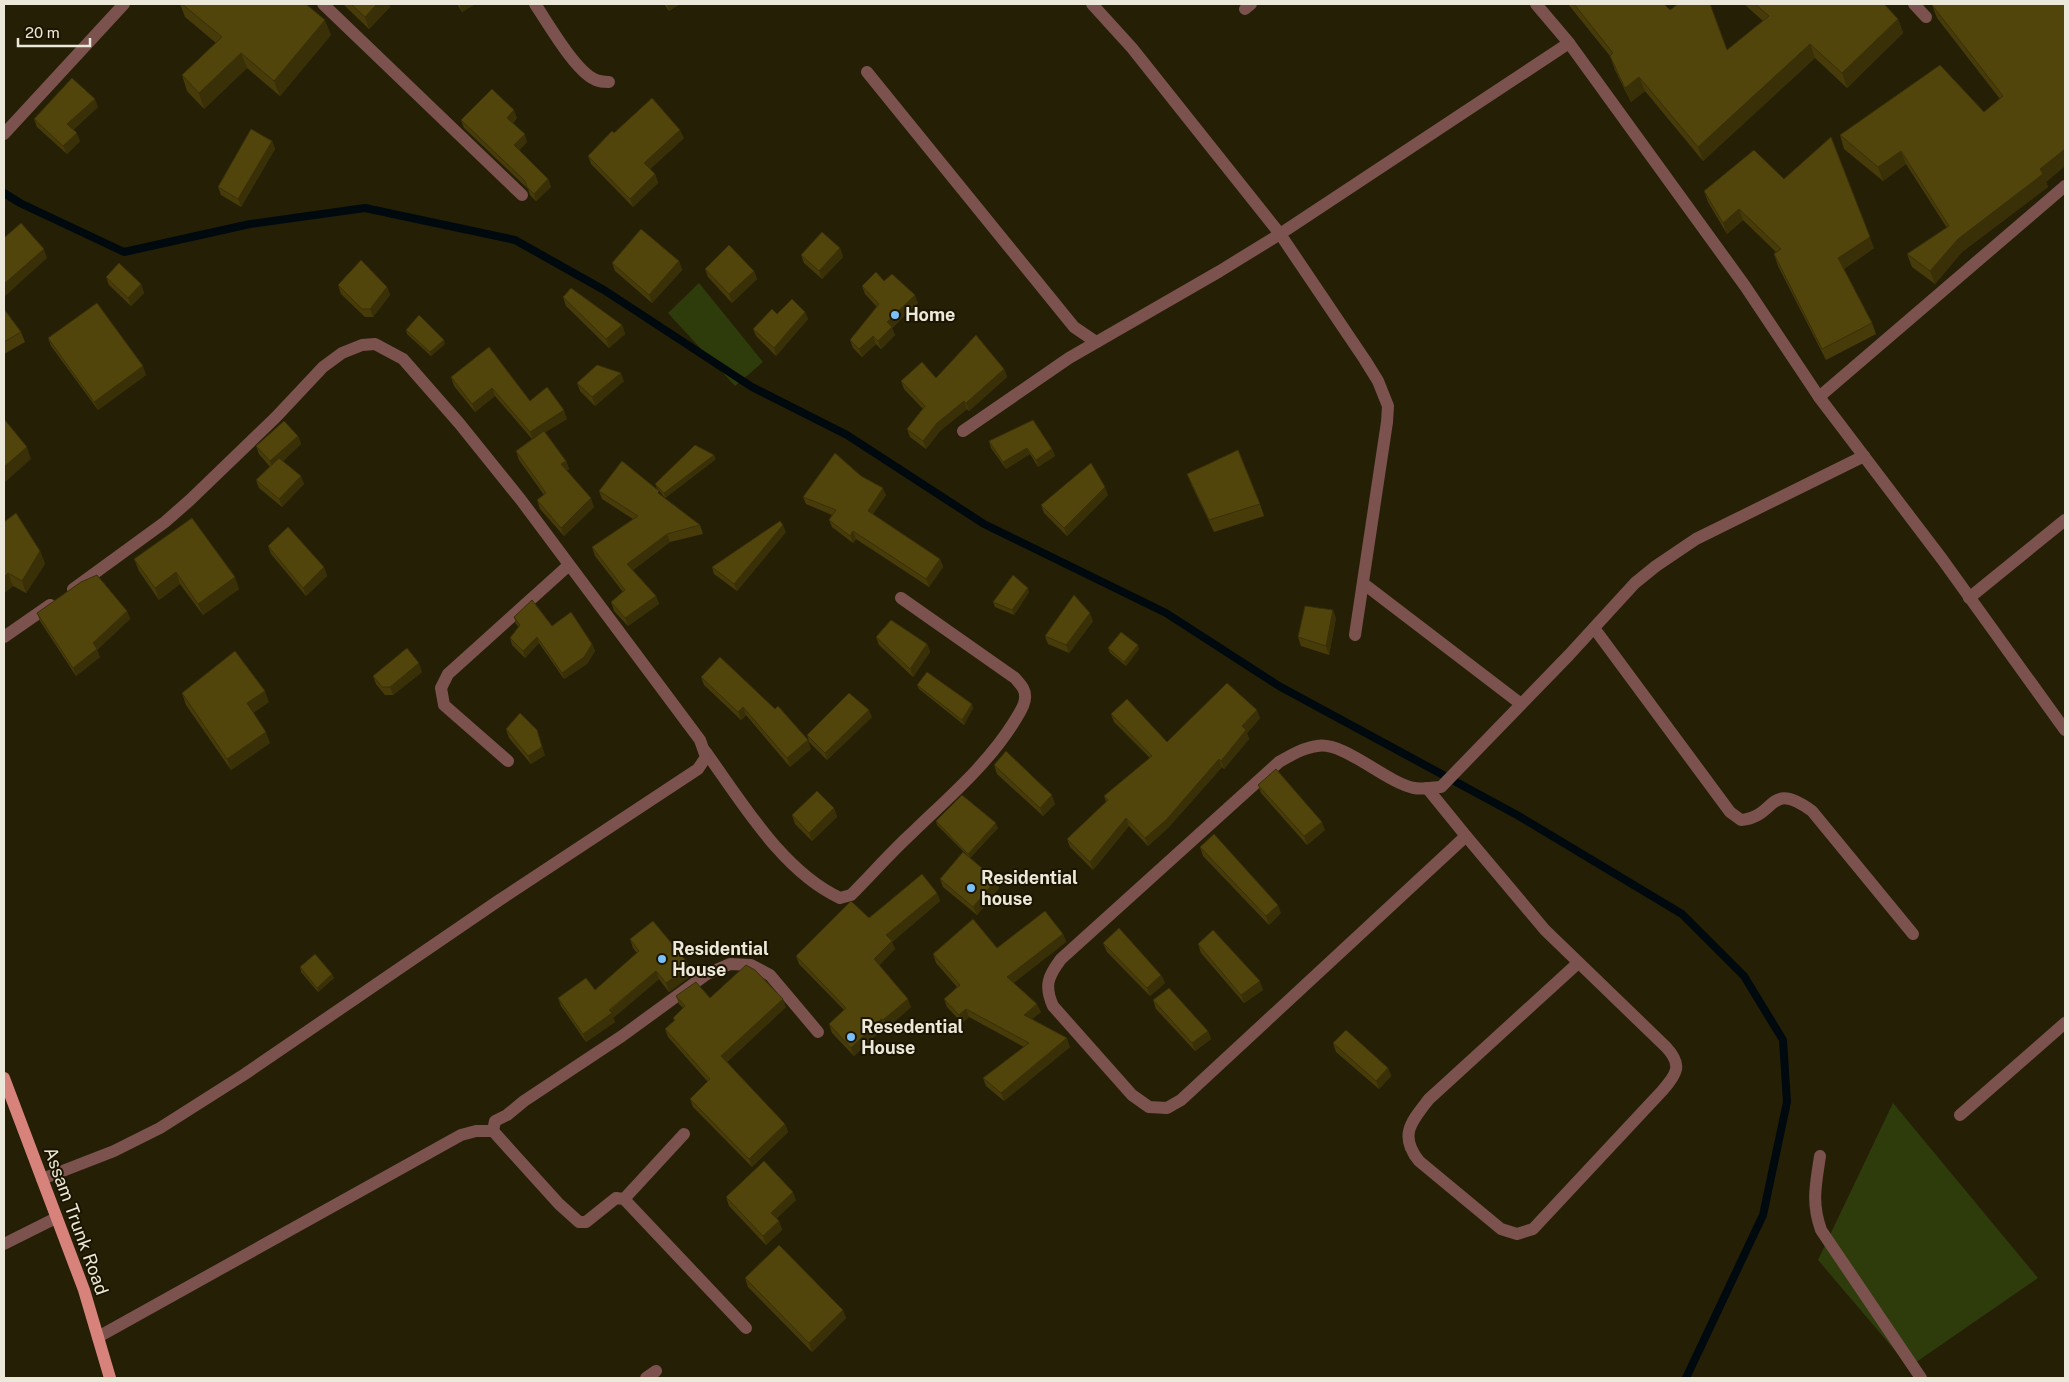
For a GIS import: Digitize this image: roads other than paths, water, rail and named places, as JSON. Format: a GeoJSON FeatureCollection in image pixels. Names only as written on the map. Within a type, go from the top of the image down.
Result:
{"type":"FeatureCollection","features":[{"type":"Feature","properties":{"kind":"main road","name":"Assam Trunk Road"},"geometry":{"type":"LineString","coordinates":[[4,1078],[84,1290],[110,1378]]}},
{"type":"Feature","properties":{"kind":"street"},"geometry":{"type":"LineString","coordinates":[[4,134],[124,4]]}},
{"type":"Feature","properties":{"kind":"street"},"geometry":{"type":"LineString","coordinates":[[323,4],[522,195]]}},
{"type":"Feature","properties":{"kind":"street"},"geometry":{"type":"LineString","coordinates":[[535,4],[586,74],[601,82],[609,82]]}},
{"type":"Feature","properties":{"kind":"street"},"geometry":{"type":"LineString","coordinates":[[1092,4],[1132,48],[1280,234],[1378,382],[1388,406],[1387,422],[1355,635]]}},
{"type":"Feature","properties":{"kind":"street"},"geometry":{"type":"LineString","coordinates":[[1536,4],[1569,43],[1745,286],[1820,397],[2065,730]]}},
{"type":"Feature","properties":{"kind":"street"},"geometry":{"type":"LineString","coordinates":[[1914,4],[1926,17]]}},
{"type":"Feature","properties":{"kind":"street"},"geometry":{"type":"LineString","coordinates":[[962,431],[1069,358],[1212,276],[1280,234],[1569,43]]}},
{"type":"Feature","properties":{"kind":"street"},"geometry":{"type":"LineString","coordinates":[[867,72],[1074,327],[1096,342]]}},
{"type":"Feature","properties":{"kind":"street"},"geometry":{"type":"LineString","coordinates":[[1820,397],[2065,186]]}},
{"type":"Feature","properties":{"kind":"street"},"geometry":{"type":"LineString","coordinates":[[4,637],[165,522],[276,417],[323,367],[342,353],[362,345],[375,344],[403,359],[472,438],[521,500],[700,740],[705,752],[781,852],[809,880],[826,892],[840,898],[851,895],[912,832],[963,786],[1007,733],[1020,713],[1025,697],[1023,687],[1015,678],[901,598]]}},
{"type":"Feature","properties":{"kind":"street"},"geometry":{"type":"LineString","coordinates":[[1466,836],[1181,1100],[1167,1108],[1149,1108],[1132,1095],[1053,1006],[1047,993],[1051,972],[1061,960],[1279,762],[1299,750],[1319,745],[1335,747],[1401,784],[1416,789],[1441,787],[1635,583],[1696,539],[1864,456]]}},
{"type":"Feature","properties":{"kind":"street"},"geometry":{"type":"LineString","coordinates":[[1969,598],[2065,520]]}},
{"type":"Feature","properties":{"kind":"street"},"geometry":{"type":"LineString","coordinates":[[508,761],[444,705],[441,688],[448,674],[569,565]]}},
{"type":"Feature","properties":{"kind":"street"},"geometry":{"type":"LineString","coordinates":[[1364,584],[1521,704]]}},
{"type":"Feature","properties":{"kind":"street"},"geometry":{"type":"LineString","coordinates":[[1594,628],[1730,812],[1741,820],[1749,819],[1755,818],[1774,801],[1784,797],[1798,801],[1812,811],[1913,934]]}},
{"type":"Feature","properties":{"kind":"street"},"geometry":{"type":"LineString","coordinates":[[42,1179],[114,1151],[160,1128],[245,1074],[498,901],[698,769],[706,757],[705,752]]}},
{"type":"Feature","properties":{"kind":"street"},"geometry":{"type":"LineString","coordinates":[[1427,788],[1545,930],[1666,1047],[1677,1063],[1675,1073],[1662,1091],[1533,1229],[1517,1234],[1501,1229],[1419,1161],[1410,1150],[1408,1136],[1412,1120],[1429,1099],[1578,963]]}},
{"type":"Feature","properties":{"kind":"street"},"geometry":{"type":"LineString","coordinates":[[746,1328],[624,1198],[616,1198],[586,1222],[579,1222],[559,1204],[493,1131],[494,1121],[507,1115],[524,1101],[622,1036],[707,974],[730,964],[751,965],[770,975],[818,1032]]}},
{"type":"Feature","properties":{"kind":"street"},"geometry":{"type":"LineString","coordinates":[[1960,1115],[2065,1023]]}},
{"type":"Feature","properties":{"kind":"street"},"geometry":{"type":"LineString","coordinates":[[98,1336],[461,1135],[476,1131],[493,1131]]}},
{"type":"Feature","properties":{"kind":"street"},"geometry":{"type":"LineString","coordinates":[[624,1198],[684,1134]]}},
{"type":"Feature","properties":{"kind":"street"},"geometry":{"type":"LineString","coordinates":[[1820,1156],[1814,1197],[1815,1214],[1821,1230],[1921,1378]]}},
{"type":"Feature","properties":{"kind":"street"},"geometry":{"type":"LineString","coordinates":[[4,1244],[56,1218]]}},
{"type":"Feature","properties":{"kind":"waterway"},"geometry":{"type":"LineString","coordinates":[[4,193],[20,203],[124,252],[250,224],[365,208],[515,240],[604,290],[752,387],[847,435],[984,524],[1166,613],[1279,686],[1517,815],[1682,914],[1744,976],[1783,1040],[1787,1102],[1763,1215],[1686,1378]]}},
{"type":"Feature","properties":{"kind":"place","name":"Home"},"geometry":{"type":"Point","coordinates":[895,315]}},
{"type":"Feature","properties":{"kind":"place","name":"Residential house"},"geometry":{"type":"Point","coordinates":[971,888]}},
{"type":"Feature","properties":{"kind":"place","name":"Residential House"},"geometry":{"type":"Point","coordinates":[662,959]}},
{"type":"Feature","properties":{"kind":"place","name":"Resedential House"},"geometry":{"type":"Point","coordinates":[851,1037]}}]}
